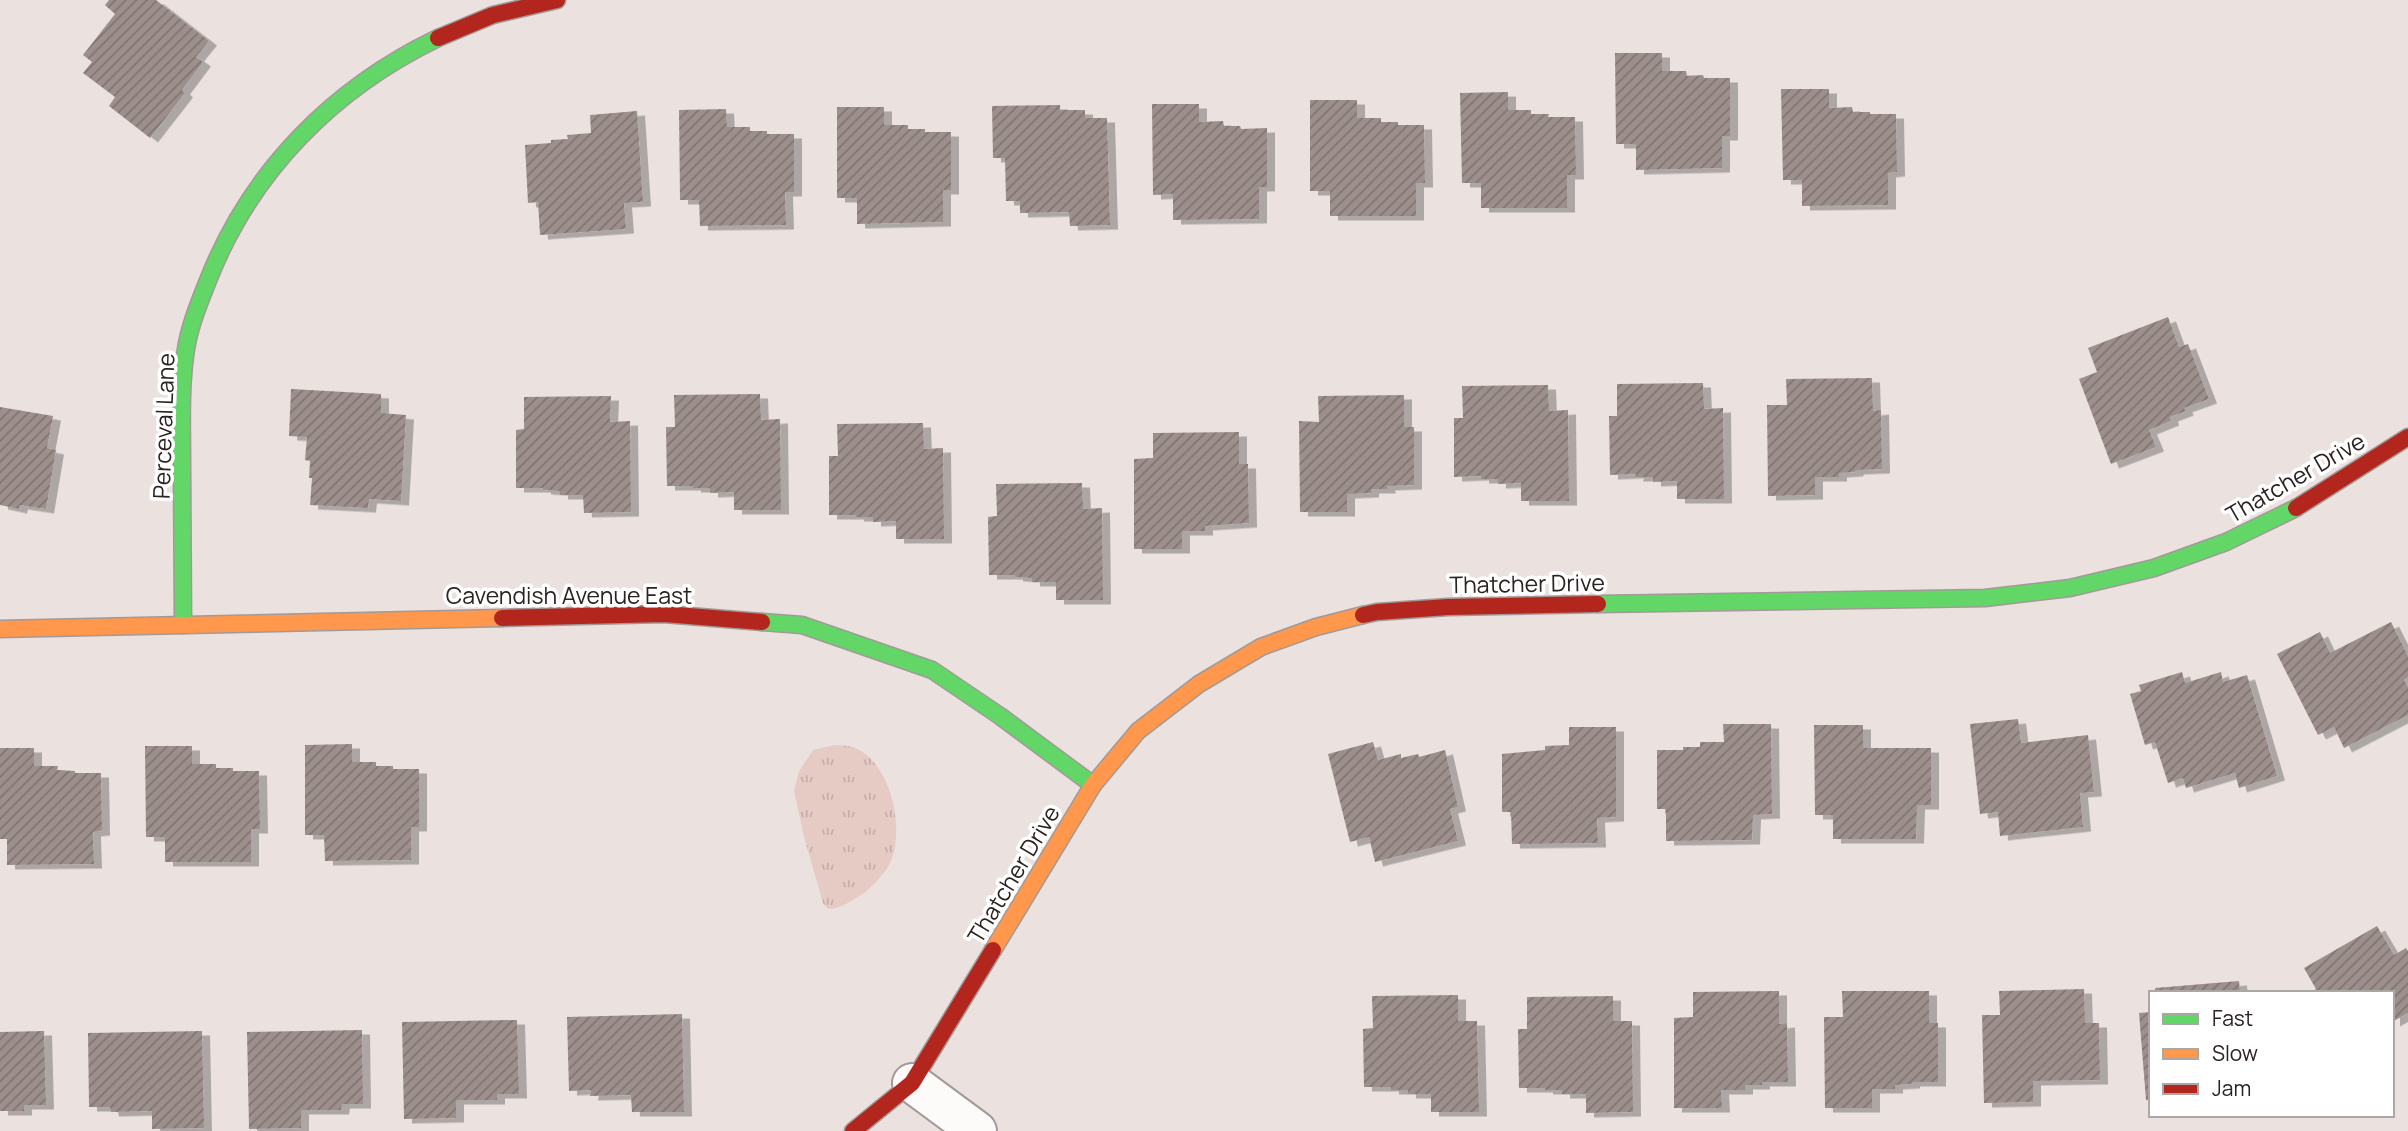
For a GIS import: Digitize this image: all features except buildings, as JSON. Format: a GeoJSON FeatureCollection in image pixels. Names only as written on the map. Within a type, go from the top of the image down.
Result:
{"type":"FeatureCollection","features":[{"type":"Feature","properties":{"kind":"street","name":"Perceval Lane"},"geometry":{"type":"LineString","coordinates":[[183,625],[181,396],[189,333],[209,276],[230,229],[250,195],[280,155],[317,118],[363,80],[416,49],[471,22],[530,4],[557,0]]}},
{"type":"Feature","properties":{"kind":"street","name":"Thatcher Drive"},"geometry":{"type":"LineString","coordinates":[[853,1131],[912,1083],[1093,785],[1138,731],[1199,684],[1261,647],[1316,627],[1377,612],[1447,607],[1985,598],[2070,588],[2154,568],[2226,542],[2295,508],[2408,437]]}},
{"type":"Feature","properties":{"kind":"street","name":"Cavendish Avenue East"},"geometry":{"type":"LineString","coordinates":[[0,629],[664,614],[802,625],[932,670],[1093,785]]}},
{"type":"Feature","properties":{"kind":"street"},"geometry":{"type":"LineString","coordinates":[[912,1083],[977,1131]]}},
{"type":"Feature","properties":{"kind":"green space"},"geometry":{"type":"Polygon","coordinates":[[[834,745],[855,748],[868,756],[878,768],[893,801],[896,837],[894,853],[888,867],[878,879],[851,901],[828,909],[823,903],[794,791],[799,771],[813,750],[834,745]]]}},
{"type":"Feature","properties":{"kind":"traffic: fast"},"geometry":{"type":"LineString","coordinates":[[183,625],[183,378],[190,331],[209,278],[248,202],[301,136],[331,107],[364,81],[438,38]]}},
{"type":"Feature","properties":{"kind":"traffic: fast"},"geometry":{"type":"LineString","coordinates":[[1598,604],[1985,598],[2070,588],[2154,568],[2226,542],[2296,508]]}},
{"type":"Feature","properties":{"kind":"traffic: fast"},"geometry":{"type":"LineString","coordinates":[[762,622],[802,625],[932,670],[1093,785]]}},
{"type":"Feature","properties":{"kind":"traffic: slow"},"geometry":{"type":"LineString","coordinates":[[993,950],[1093,785],[1138,731],[1199,684],[1261,647],[1316,627],[1363,615]]}},
{"type":"Feature","properties":{"kind":"traffic: slow"},"geometry":{"type":"LineString","coordinates":[[0,629],[502,618]]}},
{"type":"Feature","properties":{"kind":"traffic: jam"},"geometry":{"type":"LineString","coordinates":[[438,38],[493,15],[557,0]]}},
{"type":"Feature","properties":{"kind":"traffic: jam"},"geometry":{"type":"LineString","coordinates":[[2296,508],[2408,437]]}},
{"type":"Feature","properties":{"kind":"traffic: jam"},"geometry":{"type":"LineString","coordinates":[[1363,615],[1448,607],[1598,604]]}},
{"type":"Feature","properties":{"kind":"traffic: jam"},"geometry":{"type":"LineString","coordinates":[[502,618],[664,614],[762,622]]}},
{"type":"Feature","properties":{"kind":"traffic: jam"},"geometry":{"type":"LineString","coordinates":[[853,1131],[912,1083],[993,950]]}}]}
